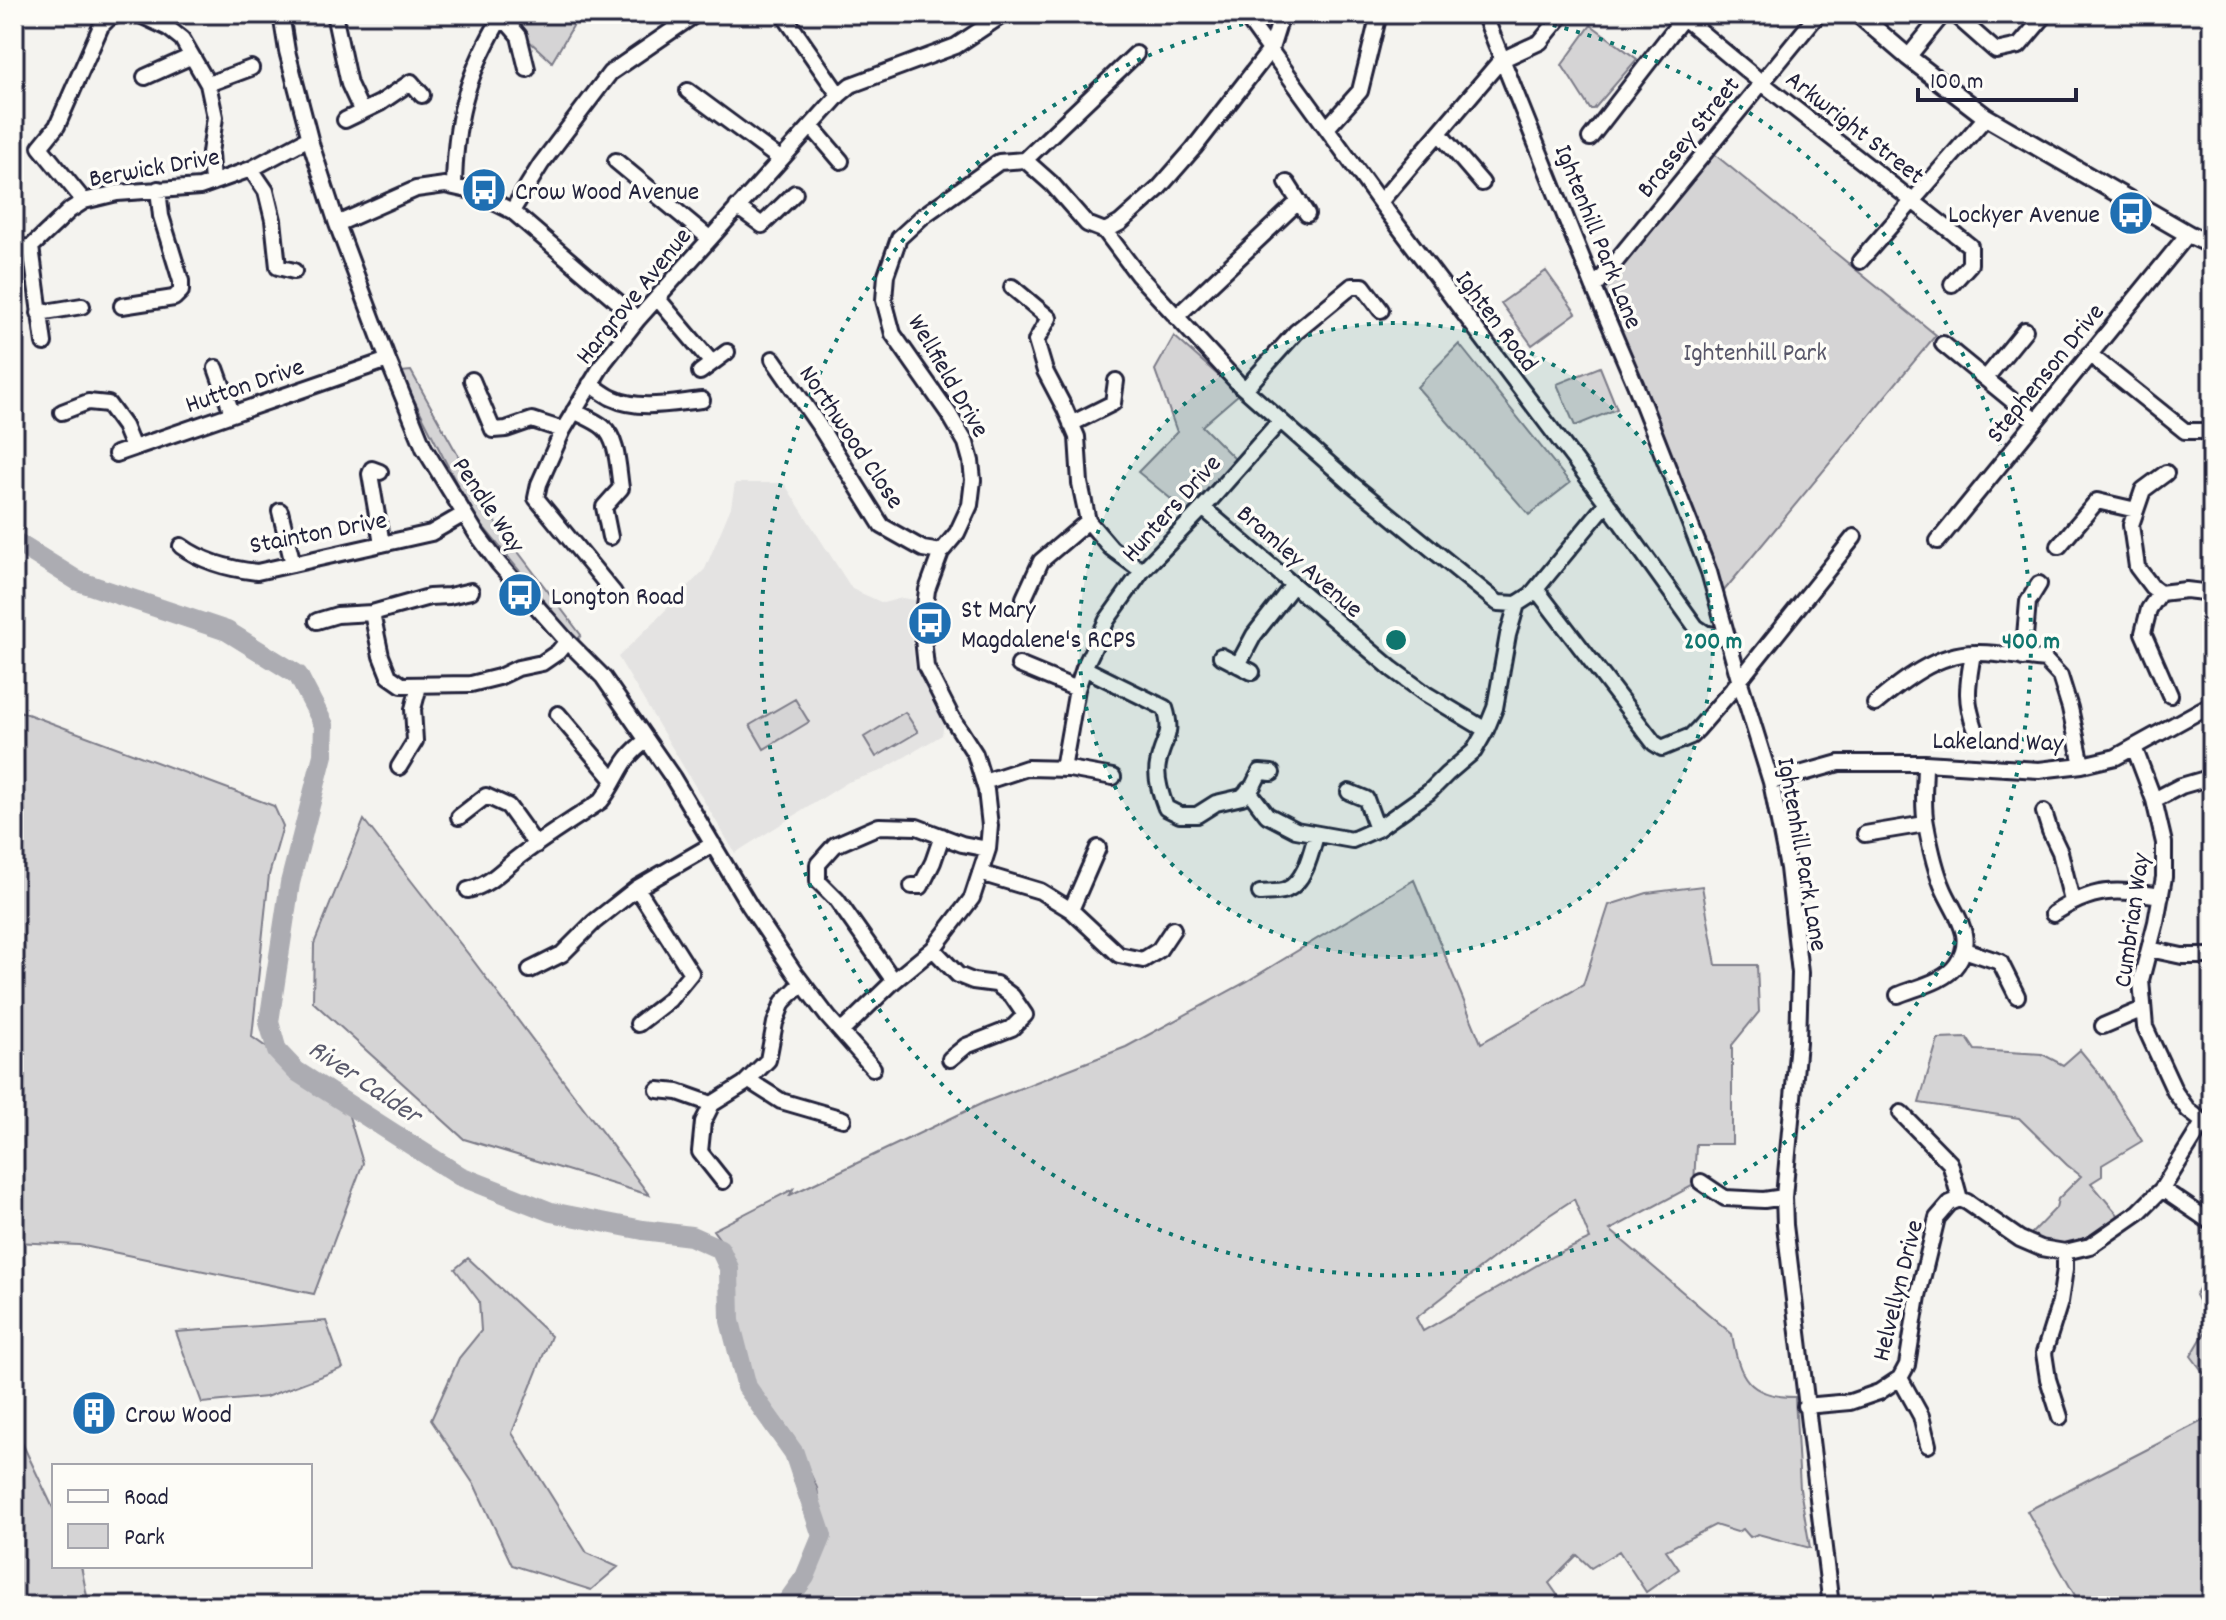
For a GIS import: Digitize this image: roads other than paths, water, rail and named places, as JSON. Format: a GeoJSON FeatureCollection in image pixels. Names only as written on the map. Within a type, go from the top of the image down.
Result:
{"type":"FeatureCollection","features":[{"type":"Feature","properties":{"kind":"main road"},"geometry":{"type":"LineString","coordinates":[[1858,14],[1986,117],[2212,245]]}},
{"type":"Feature","properties":{"kind":"street"},"geometry":{"type":"LineString","coordinates":[[84,201],[40,147],[57,126],[101,26],[119,14]]}},
{"type":"Feature","properties":{"kind":"street"},"geometry":{"type":"LineString","coordinates":[[131,14],[168,28],[182,39],[208,84],[215,117],[210,153],[212,183]]}},
{"type":"Feature","properties":{"kind":"street","name":"Pendle Way"},"geometry":{"type":"LineString","coordinates":[[281,14],[309,138],[337,224],[424,448],[476,533],[499,564],[603,677],[673,778],[749,905],[802,983],[873,1068]]}},
{"type":"Feature","properties":{"kind":"street"},"geometry":{"type":"LineString","coordinates":[[334,14],[349,84],[362,112]]}},
{"type":"Feature","properties":{"kind":"street"},"geometry":{"type":"LineString","coordinates":[[512,211],[541,164],[610,73],[696,14]]}},
{"type":"Feature","properties":{"kind":"street"},"geometry":{"type":"LineString","coordinates":[[783,14],[839,95]]}},
{"type":"Feature","properties":{"kind":"street"},"geometry":{"type":"LineString","coordinates":[[976,14],[985,27]]}},
{"type":"Feature","properties":{"kind":"street","name":"Hargrove Avenue"},"geometry":{"type":"LineString","coordinates":[[614,593],[536,498],[563,430],[604,362],[709,238],[839,95],[851,85],[956,46],[1004,14]]}},
{"type":"Feature","properties":{"kind":"street","name":"Ighten Road"},"geometry":{"type":"LineString","coordinates":[[1244,14],[1696,627],[1705,633],[1727,638]]}},
{"type":"Feature","properties":{"kind":"street"},"geometry":{"type":"LineString","coordinates":[[1105,231],[1120,223],[1158,189],[1194,148],[1271,49],[1282,14]]}},
{"type":"Feature","properties":{"kind":"street"},"geometry":{"type":"LineString","coordinates":[[1327,128],[1360,91],[1379,14]]}},
{"type":"Feature","properties":{"kind":"street","name":"Ightenhill Park Lane"},"geometry":{"type":"LineString","coordinates":[[1484,14],[1709,572],[1771,782],[1788,868],[1800,973],[1798,1042],[1784,1197],[1785,1225],[1831,1606]]}},
{"type":"Feature","properties":{"kind":"street"},"geometry":{"type":"LineString","coordinates":[[1380,202],[1501,60],[1540,42],[1563,14]]}},
{"type":"Feature","properties":{"kind":"street","name":"Brassey Street"},"geometry":{"type":"LineString","coordinates":[[1594,288],[1818,14]]}},
{"type":"Feature","properties":{"kind":"street"},"geometry":{"type":"LineString","coordinates":[[1908,57],[1943,14]]}},
{"type":"Feature","properties":{"kind":"street"},"geometry":{"type":"LineString","coordinates":[[1954,14],[1996,51],[2019,46],[2046,14]]}},
{"type":"Feature","properties":{"kind":"street"},"geometry":{"type":"LineString","coordinates":[[1590,138],[1683,15]]}},
{"type":"Feature","properties":{"kind":"street","name":"Arkwright Street"},"geometry":{"type":"LineString","coordinates":[[1683,15],[1762,83],[1970,246],[1970,264],[1952,284]]}},
{"type":"Feature","properties":{"kind":"street"},"geometry":{"type":"LineString","coordinates":[[454,187],[460,110],[481,52],[497,24],[507,22],[519,36],[527,69]]}},
{"type":"Feature","properties":{"kind":"street"},"geometry":{"type":"LineString","coordinates":[[1136,54],[1025,160],[1052,184],[1087,224],[1105,231],[1138,275],[1245,389],[1352,484],[1498,603],[1517,604],[1531,595],[1607,503]]}},
{"type":"Feature","properties":{"kind":"street"},"geometry":{"type":"LineString","coordinates":[[145,77],[192,56]]}},
{"type":"Feature","properties":{"kind":"street"},"geometry":{"type":"LineString","coordinates":[[208,84],[251,68]]}},
{"type":"Feature","properties":{"kind":"street"},"geometry":{"type":"LineString","coordinates":[[345,120],[391,96],[415,78],[422,95]]}},
{"type":"Feature","properties":{"kind":"street"},"geometry":{"type":"LineString","coordinates":[[688,91],[780,159]]}},
{"type":"Feature","properties":{"kind":"street"},"geometry":{"type":"LineString","coordinates":[[1860,261],[1986,117]]}},
{"type":"Feature","properties":{"kind":"street"},"geometry":{"type":"LineString","coordinates":[[811,126],[841,161]]}},
{"type":"Feature","properties":{"kind":"street"},"geometry":{"type":"LineString","coordinates":[[1439,133],[1482,183]]}},
{"type":"Feature","properties":{"kind":"street","name":"Berwick Drive"},"geometry":{"type":"LineString","coordinates":[[31,247],[84,201],[117,193],[200,187],[251,169],[309,138]]}},
{"type":"Feature","properties":{"kind":"street","name":"Wellfield Drive"},"geometry":{"type":"LineString","coordinates":[[841,1032],[933,949],[972,898],[988,849],[990,826],[984,782],[975,754],[926,667],[922,629],[927,590],[941,552],[957,533],[970,505],[973,480],[971,461],[966,443],[949,414],[893,334],[884,300],[886,275],[899,238],[923,216],[999,162],[1025,160]]}},
{"type":"Feature","properties":{"kind":"street"},"geometry":{"type":"LineString","coordinates":[[616,161],[709,238]]}},
{"type":"Feature","properties":{"kind":"street"},"geometry":{"type":"LineString","coordinates":[[251,169],[266,191],[278,267],[294,271]]}},
{"type":"Feature","properties":{"kind":"street"},"geometry":{"type":"LineString","coordinates":[[1176,317],[1303,207],[1287,183]]}},
{"type":"Feature","properties":{"kind":"street"},"geometry":{"type":"LineString","coordinates":[[337,224],[416,189],[445,185],[472,191],[512,211],[638,319]]}},
{"type":"Feature","properties":{"kind":"street"},"geometry":{"type":"LineString","coordinates":[[122,306],[174,298],[181,291],[181,281],[161,216],[158,189]]}},
{"type":"Feature","properties":{"kind":"street"},"geometry":{"type":"LineString","coordinates":[[737,207],[762,225],[795,193]]}},
{"type":"Feature","properties":{"kind":"street","name":"Stephenson Drive"},"geometry":{"type":"LineString","coordinates":[[1938,541],[2188,234]]}},
{"type":"Feature","properties":{"kind":"street"},"geometry":{"type":"LineString","coordinates":[[14,248],[31,247],[44,343]]}},
{"type":"Feature","properties":{"kind":"street"},"geometry":{"type":"LineString","coordinates":[[1245,389],[1296,332],[1352,286],[1363,286],[1381,310]]}},
{"type":"Feature","properties":{"kind":"street"},"geometry":{"type":"LineString","coordinates":[[1012,287],[1049,318],[1036,341],[1045,371],[1077,437],[1080,483],[1088,521],[1111,548],[1142,571]]}},
{"type":"Feature","properties":{"kind":"street"},"geometry":{"type":"LineString","coordinates":[[658,299],[706,367],[727,352]]}},
{"type":"Feature","properties":{"kind":"street"},"geometry":{"type":"LineString","coordinates":[[39,313],[82,306]]}},
{"type":"Feature","properties":{"kind":"street"},"geometry":{"type":"LineString","coordinates":[[1986,378],[2025,330]]}},
{"type":"Feature","properties":{"kind":"street"},"geometry":{"type":"LineString","coordinates":[[1943,344],[2036,420]]}},
{"type":"Feature","properties":{"kind":"street"},"geometry":{"type":"LineString","coordinates":[[2089,354],[2185,431],[2208,428]]}},
{"type":"Feature","properties":{"kind":"street","name":"Northwood Close"},"geometry":{"type":"LineString","coordinates":[[773,359],[882,526],[923,549],[941,552]]}},
{"type":"Feature","properties":{"kind":"street","name":"Hutton Drive"},"geometry":{"type":"LineString","coordinates":[[116,454],[388,360]]}},
{"type":"Feature","properties":{"kind":"street"},"geometry":{"type":"LineString","coordinates":[[216,368],[232,413]]}},
{"type":"Feature","properties":{"kind":"street"},"geometry":{"type":"LineString","coordinates":[[472,380],[493,430],[532,420],[563,430]]}},
{"type":"Feature","properties":{"kind":"street"},"geometry":{"type":"LineString","coordinates":[[1071,424],[1113,403],[1116,381]]}},
{"type":"Feature","properties":{"kind":"street"},"geometry":{"type":"LineString","coordinates":[[590,384],[614,399],[636,405],[702,400]]}},
{"type":"Feature","properties":{"kind":"street"},"geometry":{"type":"LineString","coordinates":[[62,412],[88,402],[108,404],[124,426],[133,448]]}},
{"type":"Feature","properties":{"kind":"street"},"geometry":{"type":"LineString","coordinates":[[574,411],[605,428],[614,448],[621,488],[604,507],[610,537]]}},
{"type":"Feature","properties":{"kind":"street","name":"Hunters Drive"},"geometry":{"type":"LineString","coordinates":[[1063,769],[1077,689],[1107,620],[1142,571],[1280,421]]}},
{"type":"Feature","properties":{"kind":"street"},"geometry":{"type":"LineString","coordinates":[[380,472],[372,469],[370,474],[382,544]]}},
{"type":"Feature","properties":{"kind":"street"},"geometry":{"type":"LineString","coordinates":[[2166,473],[2143,490],[2131,525],[2137,567],[2160,593],[2186,590],[2212,593]]}},
{"type":"Feature","properties":{"kind":"street"},"geometry":{"type":"LineString","coordinates":[[2059,546],[2097,501],[2136,510]]}},
{"type":"Feature","properties":{"kind":"street","name":"Bramley Avenue"},"geometry":{"type":"LineString","coordinates":[[1203,508],[1392,669],[1426,694],[1486,730]]}},
{"type":"Feature","properties":{"kind":"street"},"geometry":{"type":"LineString","coordinates":[[280,511],[293,564]]}},
{"type":"Feature","properties":{"kind":"street","name":"Stainton Drive"},"geometry":{"type":"LineString","coordinates":[[181,546],[194,556],[234,569],[257,572],[431,533],[464,514]]}},
{"type":"Feature","properties":{"kind":"street"},"geometry":{"type":"LineString","coordinates":[[1024,598],[1041,561],[1088,521]]}},
{"type":"Feature","properties":{"kind":"street"},"geometry":{"type":"LineString","coordinates":[[1536,589],[1654,743],[1665,748],[1691,736],[1854,537]]}},
{"type":"Feature","properties":{"kind":"street"},"geometry":{"type":"LineString","coordinates":[[2023,658],[2028,602],[2039,584]]}},
{"type":"Feature","properties":{"kind":"street"},"geometry":{"type":"LineString","coordinates":[[1221,656],[1245,668],[1254,635],[1293,585]]}},
{"type":"Feature","properties":{"kind":"street"},"geometry":{"type":"LineString","coordinates":[[317,621],[337,615],[372,613],[429,597],[471,591]]}},
{"type":"Feature","properties":{"kind":"street"},"geometry":{"type":"LineString","coordinates":[[2160,593],[2149,609],[2143,633],[2170,695]]}},
{"type":"Feature","properties":{"kind":"street"},"geometry":{"type":"LineString","coordinates":[[1248,790],[1267,815],[1296,830],[1352,840],[1377,829],[1429,792],[1474,751],[1495,708],[1517,604]]}},
{"type":"Feature","properties":{"kind":"street"},"geometry":{"type":"LineString","coordinates":[[372,613],[381,656],[389,676],[402,685],[471,684],[499,677],[518,668],[542,663],[567,641]]}},
{"type":"Feature","properties":{"kind":"street"},"geometry":{"type":"LineString","coordinates":[[1973,653],[1967,706],[1975,728]]}},
{"type":"Feature","properties":{"kind":"street"},"geometry":{"type":"LineString","coordinates":[[1875,704],[1903,679],[1944,660],[1973,653],[2045,660],[2060,676],[2082,765]]}},
{"type":"Feature","properties":{"kind":"street"},"geometry":{"type":"LineString","coordinates":[[1019,665],[1077,689]]}},
{"type":"Feature","properties":{"kind":"street"},"geometry":{"type":"LineString","coordinates":[[1084,668],[1165,708],[1170,725],[1157,766],[1160,795],[1166,808],[1180,815],[1197,815],[1216,803],[1242,797],[1260,772],[1272,773]]}},
{"type":"Feature","properties":{"kind":"street"},"geometry":{"type":"LineString","coordinates":[[399,767],[415,741],[413,709],[419,686]]}},
{"type":"Feature","properties":{"kind":"street","name":"Lakeland Way"},"geometry":{"type":"LineString","coordinates":[[1771,782],[1839,763],[1925,763],[2039,770],[2082,765],[2116,757],[2212,704]]}},
{"type":"Feature","properties":{"kind":"street"},"geometry":{"type":"LineString","coordinates":[[558,714],[614,780]]}},
{"type":"Feature","properties":{"kind":"street"},"geometry":{"type":"LineString","coordinates":[[468,890],[500,875],[514,860],[601,801],[630,754],[646,741]]}},
{"type":"Feature","properties":{"kind":"street","name":"Cumbrian Way"},"geometry":{"type":"LineString","coordinates":[[2134,747],[2154,800],[2164,843],[2161,896],[2141,980],[2145,1027],[2175,1092],[2188,1110],[2207,1126]]}},
{"type":"Feature","properties":{"kind":"street"},"geometry":{"type":"LineString","coordinates":[[1898,995],[1947,976],[1964,950],[1961,920],[1944,890],[1925,824],[1925,763]]}},
{"type":"Feature","properties":{"kind":"street"},"geometry":{"type":"LineString","coordinates":[[984,782],[1027,768],[1063,769],[1113,777]]}},
{"type":"Feature","properties":{"kind":"street"},"geometry":{"type":"LineString","coordinates":[[2154,800],[2181,786],[2212,777]]}},
{"type":"Feature","properties":{"kind":"street"},"geometry":{"type":"LineString","coordinates":[[1349,792],[1366,799],[1377,829]]}},
{"type":"Feature","properties":{"kind":"street"},"geometry":{"type":"LineString","coordinates":[[459,817],[486,796],[508,806],[536,845]]}},
{"type":"Feature","properties":{"kind":"street"},"geometry":{"type":"LineString","coordinates":[[2044,812],[2060,852],[2072,901]]}},
{"type":"Feature","properties":{"kind":"street"},"geometry":{"type":"LineString","coordinates":[[1865,834],[1925,824]]}},
{"type":"Feature","properties":{"kind":"street"},"geometry":{"type":"LineString","coordinates":[[894,981],[837,900],[818,881],[818,864],[835,845],[879,826],[917,827],[962,844],[988,849]]}},
{"type":"Feature","properties":{"kind":"street"},"geometry":{"type":"LineString","coordinates":[[1260,893],[1287,890],[1301,875],[1310,858],[1316,835]]}},
{"type":"Feature","properties":{"kind":"street"},"geometry":{"type":"LineString","coordinates":[[912,886],[921,886],[942,836]]}},
{"type":"Feature","properties":{"kind":"street"},"geometry":{"type":"LineString","coordinates":[[530,970],[562,954],[594,922],[640,887],[713,844]]}},
{"type":"Feature","properties":{"kind":"street"},"geometry":{"type":"LineString","coordinates":[[1071,910],[1098,848]]}},
{"type":"Feature","properties":{"kind":"street"},"geometry":{"type":"LineString","coordinates":[[980,873],[1040,891],[1071,910],[1119,955],[1143,960],[1159,950],[1173,929]]}},
{"type":"Feature","properties":{"kind":"street"},"geometry":{"type":"LineString","coordinates":[[638,1024],[669,1000],[691,973],[640,887]]}},
{"type":"Feature","properties":{"kind":"street"},"geometry":{"type":"LineString","coordinates":[[2053,914],[2072,901],[2099,891],[2161,896]]}},
{"type":"Feature","properties":{"kind":"street"},"geometry":{"type":"LineString","coordinates":[[933,949],[958,975],[996,984],[1012,996],[1025,1015],[1012,1028],[966,1046],[950,1059]]}},
{"type":"Feature","properties":{"kind":"street"},"geometry":{"type":"LineString","coordinates":[[2149,949],[2182,956],[2212,956]]}},
{"type":"Feature","properties":{"kind":"street"},"geometry":{"type":"LineString","coordinates":[[1964,950],[2000,962],[2017,996]]}},
{"type":"Feature","properties":{"kind":"street"},"geometry":{"type":"LineString","coordinates":[[723,1181],[700,1152],[703,1122],[712,1104],[748,1080],[768,1060],[775,1023],[783,1002],[802,983]]}},
{"type":"Feature","properties":{"kind":"street"},"geometry":{"type":"LineString","coordinates":[[2103,1026],[2143,1009]]}},
{"type":"Feature","properties":{"kind":"street"},"geometry":{"type":"LineString","coordinates":[[748,1080],[781,1101],[843,1119]]}},
{"type":"Feature","properties":{"kind":"street"},"geometry":{"type":"LineString","coordinates":[[658,1090],[678,1092],[712,1104]]}},
{"type":"Feature","properties":{"kind":"street"},"geometry":{"type":"LineString","coordinates":[[1901,1113],[1950,1163],[1960,1199],[2020,1239],[2041,1248],[2065,1252],[2090,1246],[2139,1212],[2162,1189],[2207,1126]]}},
{"type":"Feature","properties":{"kind":"street"},"geometry":{"type":"LineString","coordinates":[[1701,1182],[1725,1198],[1764,1200],[1784,1197]]}},
{"type":"Feature","properties":{"kind":"street"},"geometry":{"type":"LineString","coordinates":[[2162,1189],[2212,1223]]}},
{"type":"Feature","properties":{"kind":"street","name":"Helvellyn Drive"},"geometry":{"type":"LineString","coordinates":[[1805,1406],[1850,1402],[1879,1392],[1900,1378],[1907,1365],[1918,1296],[1937,1218],[1950,1203],[1960,1199]]}},
{"type":"Feature","properties":{"kind":"street"},"geometry":{"type":"LineString","coordinates":[[2060,1417],[2051,1393],[2044,1353],[2060,1302],[2065,1252]]}},
{"type":"Feature","properties":{"kind":"street"},"geometry":{"type":"LineString","coordinates":[[1900,1378],[1921,1416],[1928,1445]]}},
{"type":"Feature","properties":{"kind":"street"},"geometry":{"type":"LineString","coordinates":[[2051,1393],[2068,1389]]}},
{"type":"Feature","properties":{"kind":"waterway","name":"River Calder"},"geometry":{"type":"LineString","coordinates":[[14,541],[78,581],[227,631],[298,675],[324,725],[323,755],[290,883],[269,1022],[277,1051],[296,1071],[460,1176],[551,1212],[691,1236],[720,1249],[729,1268],[730,1321],[747,1387],[794,1453],[822,1536],[805,1577],[784,1606]]}},
{"type":"Feature","properties":{"kind":"place","name":"Crow Wood Avenue"},"geometry":{"type":"Point","coordinates":[484,190]}},
{"type":"Feature","properties":{"kind":"place","name":"Lockyer Avenue"},"geometry":{"type":"Point","coordinates":[2131,213]}},
{"type":"Feature","properties":{"kind":"place","name":"Longton Road"},"geometry":{"type":"Point","coordinates":[520,595]}},
{"type":"Feature","properties":{"kind":"place","name":"St Mary Magdalene's RCPS"},"geometry":{"type":"Point","coordinates":[930,623]}},
{"type":"Feature","properties":{"kind":"place","name":"Crow Wood"},"geometry":{"type":"Point","coordinates":[94,1413]}},
{"type":"Feature","properties":{"kind":"park label","name":"Ightenhill Park"},"geometry":{"type":"Point","coordinates":[1755,351]}}]}
